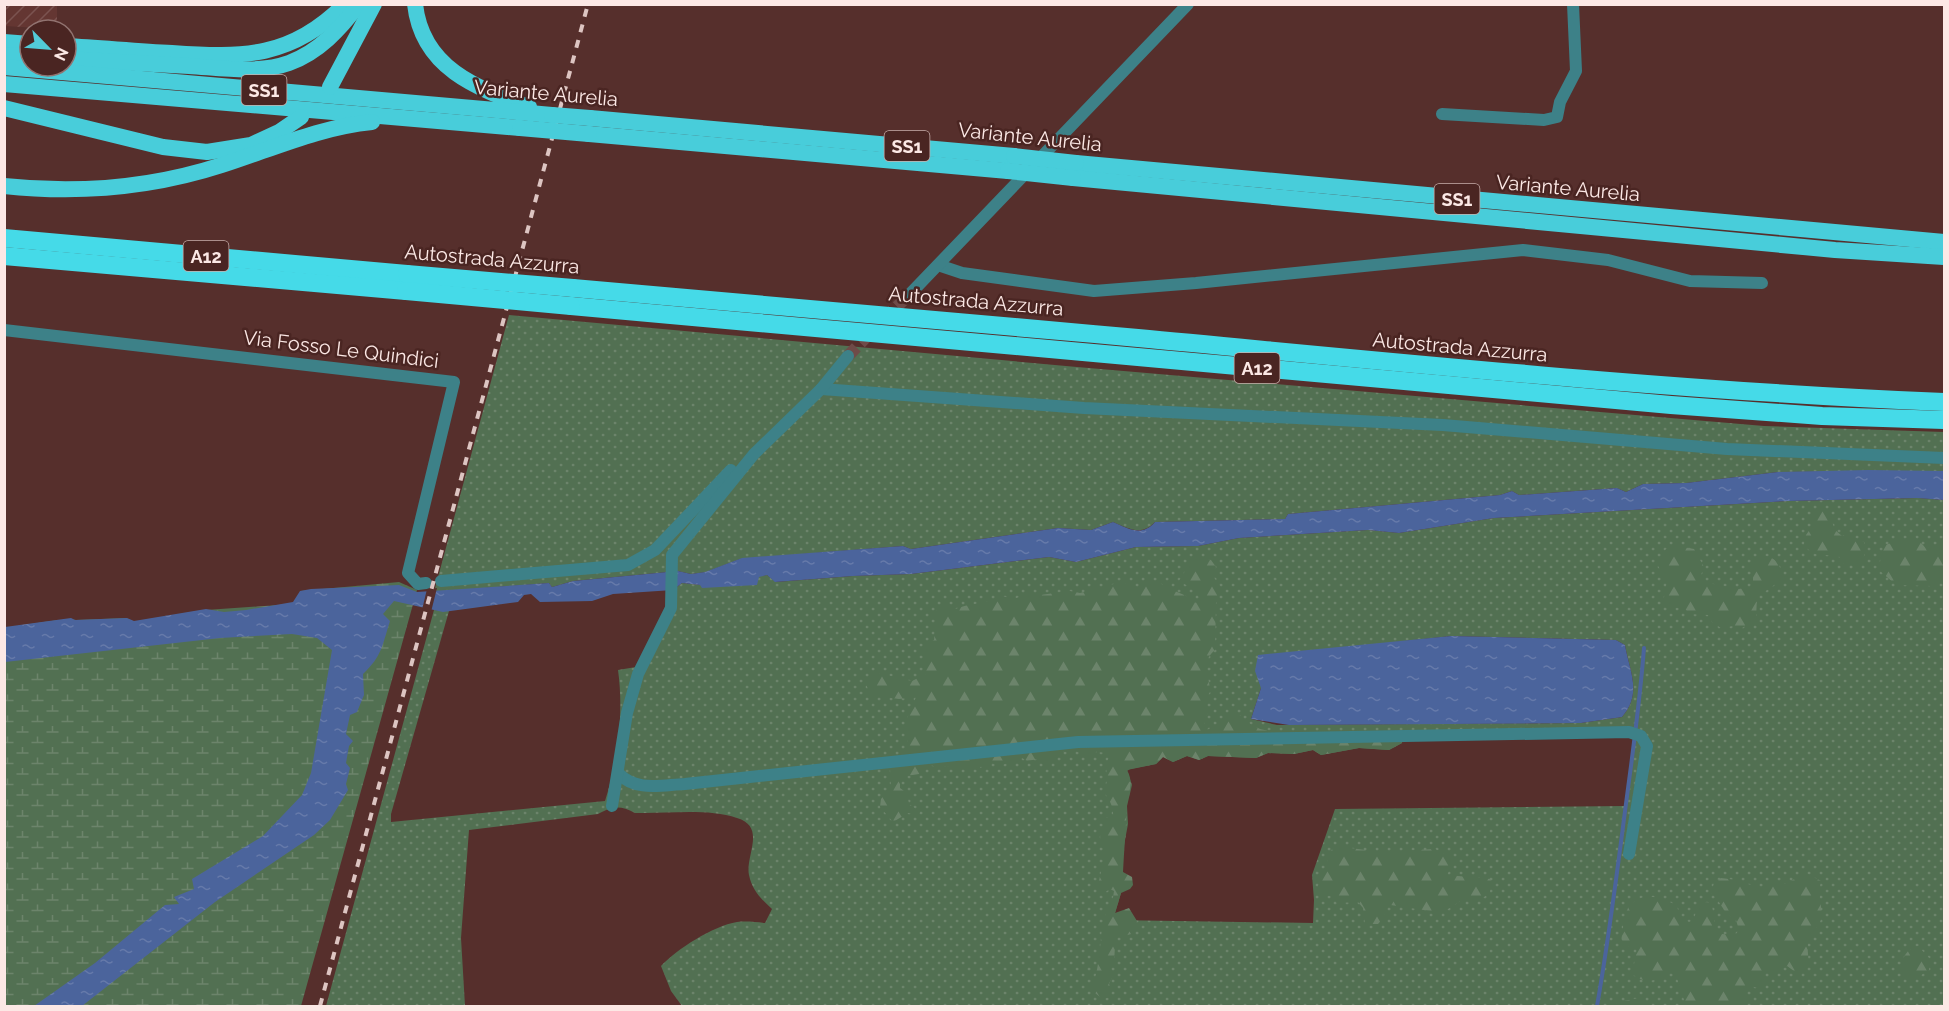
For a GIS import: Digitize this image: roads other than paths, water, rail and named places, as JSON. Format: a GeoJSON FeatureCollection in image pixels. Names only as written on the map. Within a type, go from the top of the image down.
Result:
{"type":"FeatureCollection","features":[{"type":"Feature","properties":{"kind":"highway"},"geometry":{"type":"LineString","coordinates":[[78,47],[210,56],[252,55],[272,51],[301,39],[345,4]]}},
{"type":"Feature","properties":{"kind":"highway"},"geometry":{"type":"LineString","coordinates":[[78,60],[241,69],[276,67],[298,59],[319,46],[338,30],[358,4]]}},
{"type":"Feature","properties":{"kind":"highway"},"geometry":{"type":"LineString","coordinates":[[330,87],[374,4]]}},
{"type":"Feature","properties":{"kind":"highway"},"geometry":{"type":"LineString","coordinates":[[415,4],[425,39],[445,66],[522,115]]}},
{"type":"Feature","properties":{"kind":"highway","name":"Variante Aurelia"},"geometry":{"type":"LineString","coordinates":[[4,67],[522,115],[589,126],[1900,247],[1944,257]]}},
{"type":"Feature","properties":{"kind":"highway","name":"Variante Aurelia"},"geometry":{"type":"LineString","coordinates":[[4,84],[436,121],[552,115],[589,126]]}},
{"type":"Feature","properties":{"kind":"highway"},"geometry":{"type":"LineString","coordinates":[[4,108],[163,147],[207,152],[251,145],[279,132],[301,117]]}},
{"type":"Feature","properties":{"kind":"highway"},"geometry":{"type":"LineString","coordinates":[[4,186],[84,190],[141,184],[220,166],[343,126],[436,121]]}},
{"type":"Feature","properties":{"kind":"highway","name":"Autostrada Azzurra"},"geometry":{"type":"LineString","coordinates":[[4,238],[407,282],[1659,404],[1822,416],[1944,420]]}},
{"type":"Feature","properties":{"kind":"highway","name":"Variante Aurelia"},"geometry":{"type":"LineString","coordinates":[[1900,247],[1944,242]]}},
{"type":"Feature","properties":{"kind":"highway","name":"Autostrada Azzurra"},"geometry":{"type":"LineString","coordinates":[[4,256],[407,282]]}},
{"type":"Feature","properties":{"kind":"highway","name":"Autostrada Azzurra"},"geometry":{"type":"LineString","coordinates":[[572,297],[1139,338],[1543,377],[1825,398],[1944,402]]}},
{"type":"Feature","properties":{"kind":"street"},"geometry":{"type":"LineString","coordinates":[[909,295],[1188,4]]}},
{"type":"Feature","properties":{"kind":"street"},"geometry":{"type":"LineString","coordinates":[[1442,114],[1544,120],[1557,117],[1560,102],[1576,71],[1574,4]]}},
{"type":"Feature","properties":{"kind":"street"},"geometry":{"type":"LineString","coordinates":[[938,265],[962,273],[1094,291],[1523,250],[1608,260],[1690,281],[1762,283]]}},
{"type":"Feature","properties":{"kind":"street","name":"Via Fosso Le Quindici"},"geometry":{"type":"LineString","coordinates":[[4,330],[454,382],[408,573],[418,584],[426,583]]}},
{"type":"Feature","properties":{"kind":"street"},"geometry":{"type":"LineString","coordinates":[[612,807],[627,713],[638,674],[665,623],[673,598],[672,555],[687,534],[770,438],[821,389],[848,356]]}},
{"type":"Feature","properties":{"kind":"street"},"geometry":{"type":"LineString","coordinates":[[821,389],[1084,408],[1443,425],[1727,449],[1944,458]]}},
{"type":"Feature","properties":{"kind":"street"},"geometry":{"type":"LineString","coordinates":[[441,581],[628,565],[655,550],[759,440],[770,438]]}},
{"type":"Feature","properties":{"kind":"street"},"geometry":{"type":"LineString","coordinates":[[618,773],[631,784],[649,785],[1078,742],[1636,734],[1647,746],[1629,854]]}},
{"type":"Feature","properties":{"kind":"water"},"geometry":{"type":"Polygon","coordinates":[[[1944,471],[1944,500],[1917,498],[1788,501],[1494,518],[1399,533],[1368,530],[1239,538],[1198,546],[1136,547],[1076,562],[1049,557],[911,574],[775,582],[767,575],[759,577],[757,585],[702,588],[700,585],[682,583],[673,590],[613,594],[592,601],[540,602],[531,594],[524,595],[518,602],[443,612],[394,601],[383,614],[390,621],[381,650],[363,674],[364,695],[357,712],[350,715],[346,734],[353,741],[349,746],[346,763],[350,768],[346,784],[348,790],[330,820],[314,835],[215,902],[82,1006],[34,1006],[95,963],[165,905],[179,904],[174,897],[194,889],[192,879],[263,836],[302,795],[311,773],[332,650],[317,638],[292,634],[220,638],[5,662],[5,627],[71,618],[75,620],[127,618],[134,621],[206,609],[224,612],[246,610],[293,602],[300,591],[311,589],[399,585],[417,592],[549,583],[552,587],[573,581],[678,571],[691,574],[705,572],[742,558],[903,546],[911,549],[1058,528],[1091,530],[1113,522],[1130,529],[1140,530],[1150,527],[1155,522],[1285,519],[1288,514],[1500,495],[1512,491],[1519,495],[1617,488],[1626,492],[1643,484],[1686,483],[1778,472],[1944,471]]]}},
{"type":"Feature","properties":{"kind":"water"},"geometry":{"type":"Polygon","coordinates":[[[1451,636],[1616,640],[1625,645],[1633,681],[1632,699],[1622,717],[1581,723],[1289,725],[1251,719],[1261,688],[1255,671],[1258,655],[1451,636]]]}},
{"type":"Feature","properties":{"kind":"waterway"},"geometry":{"type":"LineString","coordinates":[[1597,1006],[1637,722],[1644,648]]}},
{"type":"Feature","properties":{"kind":"tunnel"},"geometry":{"type":"LineString","coordinates":[[884,319],[909,295]]}},
{"type":"Feature","properties":{"kind":"tunnel"},"geometry":{"type":"LineString","coordinates":[[848,356],[872,331]]}},
{"type":"Feature","properties":{"kind":"railway"},"geometry":{"type":"LineString","coordinates":[[320,1006],[588,4]]}}]}
